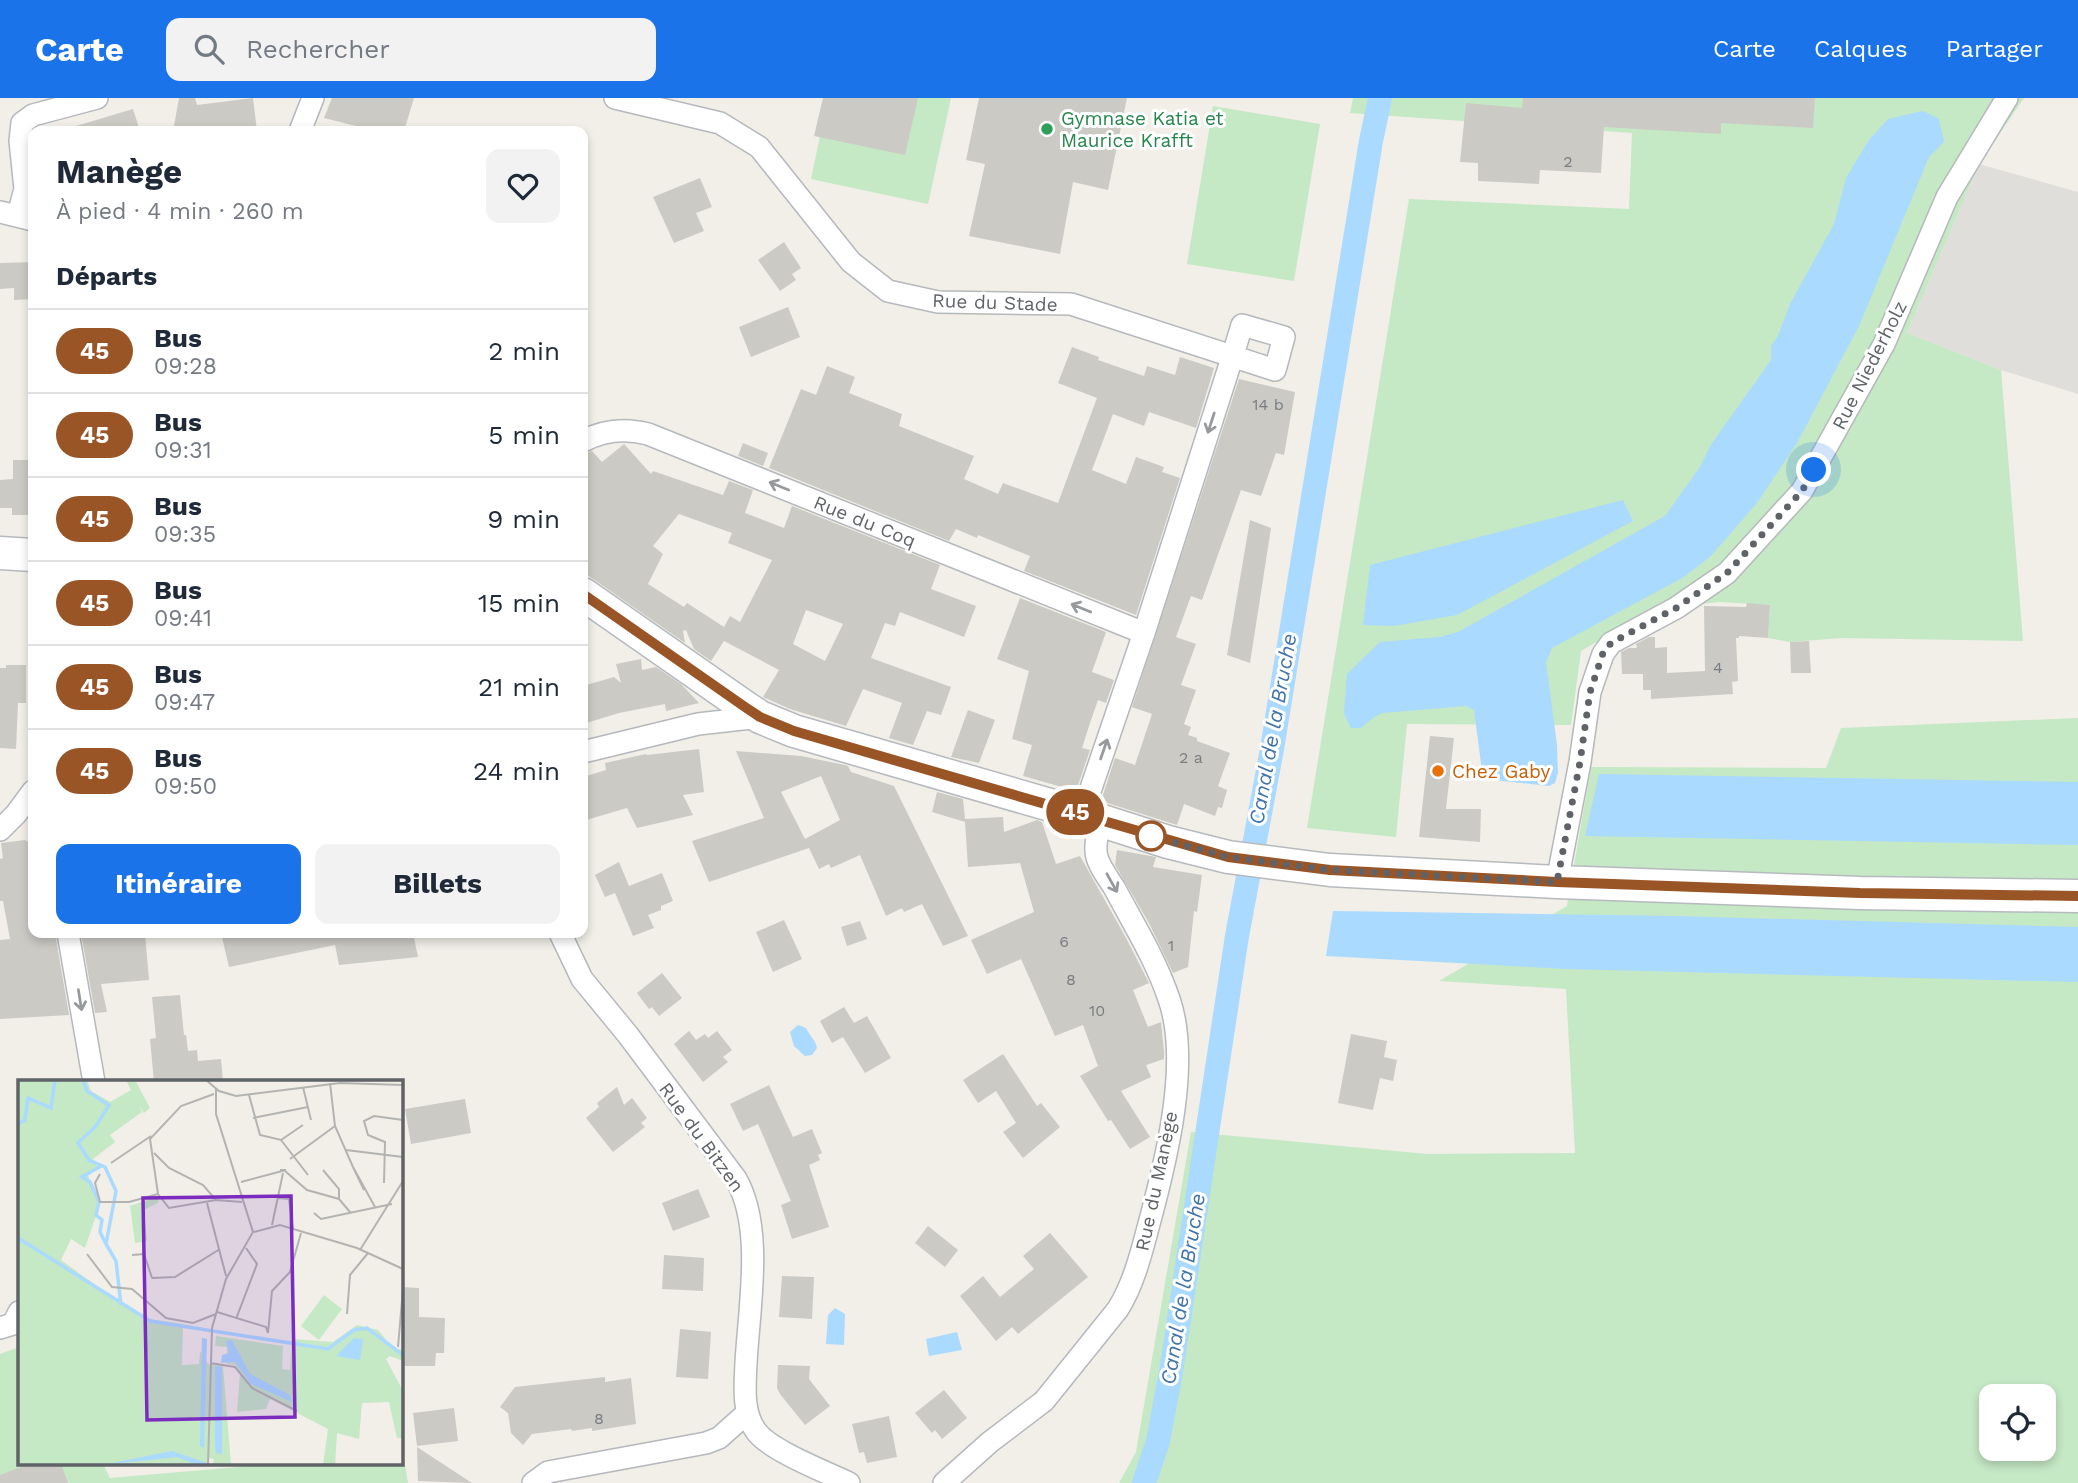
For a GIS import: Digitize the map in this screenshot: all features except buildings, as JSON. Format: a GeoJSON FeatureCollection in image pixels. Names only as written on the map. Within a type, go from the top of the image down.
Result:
{"type":"FeatureCollection","features":[{"type":"Feature","properties":{"kind":"main road"},"geometry":{"type":"LineString","coordinates":[[0,553],[28,555]]}},
{"type":"Feature","properties":{"kind":"main road"},"geometry":{"type":"LineString","coordinates":[[588,597],[760,717],[794,731],[1092,817],[1168,842],[1228,857],[1330,870],[1557,882],[1860,893],[2078,896]]}},
{"type":"Feature","properties":{"kind":"street"},"geometry":{"type":"LineString","coordinates":[[17,216],[25,189],[20,141],[22,123],[33,115],[97,98]]}},
{"type":"Feature","properties":{"kind":"street"},"geometry":{"type":"LineString","coordinates":[[302,126],[313,98]]}},
{"type":"Feature","properties":{"kind":"street","name":"Rue du Stade"},"geometry":{"type":"LineString","coordinates":[[615,98],[720,123],[759,147],[851,262],[888,291],[938,302],[1071,304],[1232,358],[1144,633]]}},
{"type":"Feature","properties":{"kind":"street","name":"Rue Niederholz"},"geometry":{"type":"LineString","coordinates":[[1557,882],[1580,762],[1590,692],[1603,653],[1611,643],[1676,608],[1727,573],[1802,491],[1884,344],[1947,197],[2007,98]]}},
{"type":"Feature","properties":{"kind":"street","name":"Rue du Coq"},"geometry":{"type":"LineString","coordinates":[[588,439],[612,431],[648,434],[1144,633]]}},
{"type":"Feature","properties":{"kind":"street"},"geometry":{"type":"LineString","coordinates":[[1092,817],[1088,797],[1144,633]]}},
{"type":"Feature","properties":{"kind":"street"},"geometry":{"type":"LineString","coordinates":[[588,751],[698,724],[760,717]]}},
{"type":"Feature","properties":{"kind":"street"},"geometry":{"type":"LineString","coordinates":[[0,830],[28,803]]}},
{"type":"Feature","properties":{"kind":"street","name":"Rue du Manège"},"geometry":{"type":"LineString","coordinates":[[944,1483],[990,1442],[1044,1401],[1118,1309],[1128,1293],[1136,1271],[1166,1155],[1176,1084],[1175,1018],[1152,958],[1095,853],[1092,817]]}},
{"type":"Feature","properties":{"kind":"street"},"geometry":{"type":"LineString","coordinates":[[69,938],[94,1080]]}},
{"type":"Feature","properties":{"kind":"street","name":"Rue du Bitzen"},"geometry":{"type":"LineString","coordinates":[[563,938],[582,979],[628,1035],[736,1179],[745,1195],[752,1231],[745,1388],[747,1413]]}},
{"type":"Feature","properties":{"kind":"street"},"geometry":{"type":"LineString","coordinates":[[533,1483],[548,1472],[706,1443],[719,1438],[747,1413],[756,1431],[768,1442],[849,1483]]}},
{"type":"Feature","properties":{"kind":"shaded area"},"geometry":{"type":"Polygon","coordinates":[[[1979,164],[2078,192],[2078,394],[2001,370],[1907,333],[1979,164]]]}},
{"type":"Feature","properties":{"kind":"green space"},"geometry":{"type":"Polygon","coordinates":[[[828,98],[951,98],[928,204],[811,179],[828,98]]]}},
{"type":"Feature","properties":{"kind":"green space"},"geometry":{"type":"Polygon","coordinates":[[[1353,98],[2024,98],[1979,164],[1907,333],[2001,370],[2023,641],[1842,638],[1790,642],[1768,638],[1770,605],[1719,602],[1653,609],[1581,651],[1571,725],[1407,724],[1396,837],[1307,828],[1409,199],[1629,209],[1632,133],[1350,113],[1353,98]]]}},
{"type":"Feature","properties":{"kind":"green space"},"geometry":{"type":"Polygon","coordinates":[[[1213,106],[1320,124],[1294,281],[1187,264],[1213,106]]]}},
{"type":"Feature","properties":{"kind":"green space"},"geometry":{"type":"Polygon","coordinates":[[[2078,718],[2078,1483],[1119,1483],[1136,1452],[1191,1132],[1427,1154],[1575,1153],[1566,989],[1439,981],[1567,906],[1591,767],[1826,768],[1841,728],[2078,718]]]}},
{"type":"Feature","properties":{"kind":"green space"},"geometry":{"type":"Polygon","coordinates":[[[18,1347],[18,1466],[104,1466],[110,1478],[251,1466],[402,1466],[403,1452],[408,1483],[0,1483],[0,1354],[18,1347]]]}},
{"type":"Feature","properties":{"kind":"water"},"geometry":{"type":"Polygon","coordinates":[[[1923,111],[1939,119],[1944,142],[1929,157],[1859,326],[1797,443],[1757,503],[1711,556],[1684,577],[1552,648],[1546,662],[1557,745],[1558,773],[1555,783],[1549,786],[1488,778],[1482,771],[1474,710],[1466,706],[1382,713],[1361,728],[1351,728],[1344,714],[1347,674],[1380,642],[1440,637],[1458,632],[1665,516],[1700,467],[1710,446],[1771,360],[1771,346],[1778,336],[1790,304],[1834,224],[1846,178],[1869,140],[1888,119],[1923,111]]]}},
{"type":"Feature","properties":{"kind":"water"},"geometry":{"type":"Polygon","coordinates":[[[1623,500],[1633,521],[1457,615],[1394,626],[1363,625],[1370,565],[1623,500]]]}},
{"type":"Feature","properties":{"kind":"water"},"geometry":{"type":"Polygon","coordinates":[[[1599,774],[2078,782],[2078,845],[1585,836],[1599,774]]]}},
{"type":"Feature","properties":{"kind":"water"},"geometry":{"type":"Polygon","coordinates":[[[1333,911],[1674,916],[2078,927],[2078,982],[1566,969],[1326,956],[1333,911]]]}},
{"type":"Feature","properties":{"kind":"water"},"geometry":{"type":"Polygon","coordinates":[[[798,1025],[806,1028],[815,1042],[817,1048],[812,1055],[805,1056],[794,1046],[790,1032],[798,1025]]]}},
{"type":"Feature","properties":{"kind":"water"},"geometry":{"type":"Polygon","coordinates":[[[835,1308],[845,1314],[844,1345],[826,1344],[828,1315],[835,1308]]]}},
{"type":"Feature","properties":{"kind":"water"},"geometry":{"type":"Polygon","coordinates":[[[957,1332],[962,1350],[929,1356],[926,1339],[957,1332]]]}},
{"type":"Feature","properties":{"kind":"waterway","name":"Canal de la Bruche"},"geometry":{"type":"LineString","coordinates":[[1144,1483],[1158,1441],[1171,1372],[1237,936],[1272,749],[1380,98]]}},
{"type":"Feature","properties":{"kind":"bus line","name":"45"},"geometry":{"type":"LineString","coordinates":[[588,597],[745,707],[775,724],[1212,854],[1330,870],[1557,882],[1860,893],[2078,896]]}},
{"type":"Feature","properties":{"kind":"place","name":"Gymnase Katia et Maurice Krafft"},"geometry":{"type":"Point","coordinates":[1047,129]}},
{"type":"Feature","properties":{"kind":"place","name":"Chez Gaby"},"geometry":{"type":"Point","coordinates":[1438,771]}},
{"type":"Feature","properties":{"kind":"route"},"geometry":{"type":"LineString","coordinates":[[1151,836],[1228,857],[1330,870],[1557,882],[1580,762],[1590,692],[1603,653],[1611,643],[1676,608],[1727,573],[1802,491],[1814,470]]}}]}
